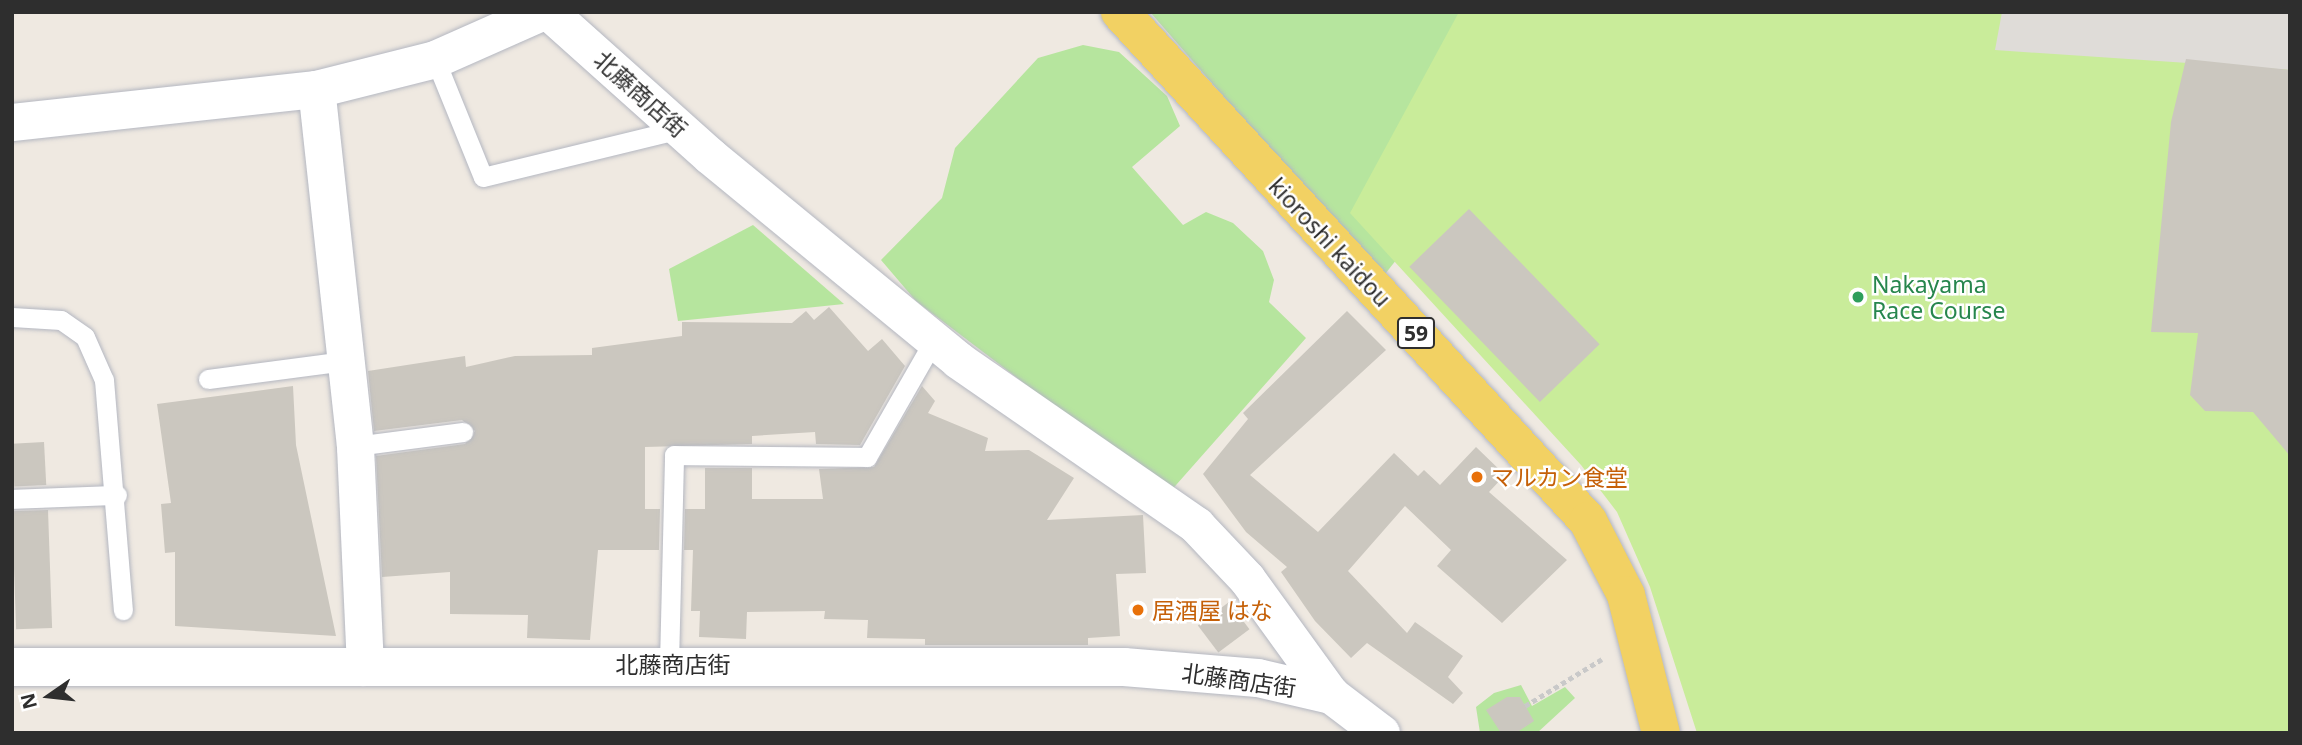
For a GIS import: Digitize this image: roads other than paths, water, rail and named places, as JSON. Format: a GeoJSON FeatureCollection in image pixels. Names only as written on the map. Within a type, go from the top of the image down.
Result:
{"type":"FeatureCollection","features":[{"type":"Feature","properties":{"kind":"main road","name":"kioroshi kaidou"},"geometry":{"type":"LineString","coordinates":[[1120,12],[1588,522],[1626,595],[1661,733]]}},
{"type":"Feature","properties":{"kind":"street"},"geometry":{"type":"LineString","coordinates":[[12,122],[316,89],[435,59],[541,12]]}},
{"type":"Feature","properties":{"kind":"street","name":"北藤商店街"},"geometry":{"type":"LineString","coordinates":[[549,12],[680,130],[934,340],[1196,525],[1247,579],[1331,695],[1381,733]]}},
{"type":"Feature","properties":{"kind":"street"},"geometry":{"type":"LineString","coordinates":[[316,89],[355,446],[365,667]]}},
{"type":"Feature","properties":{"kind":"street","name":"北藤商店街"},"geometry":{"type":"LineString","coordinates":[[12,667],[365,667],[669,663],[1124,667],[1258,678],[1331,695]]}},
{"type":"Feature","properties":{"kind":"lane"},"geometry":{"type":"LineString","coordinates":[[435,59],[483,177],[680,130]]}},
{"type":"Feature","properties":{"kind":"lane"},"geometry":{"type":"LineString","coordinates":[[12,317],[61,320],[85,337],[104,380],[117,495],[123,610]]}},
{"type":"Feature","properties":{"kind":"lane"},"geometry":{"type":"LineString","coordinates":[[669,663],[674,455],[867,457],[934,340]]}},
{"type":"Feature","properties":{"kind":"lane"},"geometry":{"type":"LineString","coordinates":[[208,379],[345,361]]}},
{"type":"Feature","properties":{"kind":"lane"},"geometry":{"type":"LineString","coordinates":[[355,446],[463,432]]}},
{"type":"Feature","properties":{"kind":"lane"},"geometry":{"type":"LineString","coordinates":[[12,499],[117,495]]}},
{"type":"Feature","properties":{"kind":"place","name":"Nakayama Race Course"},"geometry":{"type":"Point","coordinates":[1858,297]}},
{"type":"Feature","properties":{"kind":"place","name":"マルカン食堂"},"geometry":{"type":"Point","coordinates":[1477,477]}},
{"type":"Feature","properties":{"kind":"place","name":"居酒屋 はな"},"geometry":{"type":"Point","coordinates":[1138,610]}}]}
